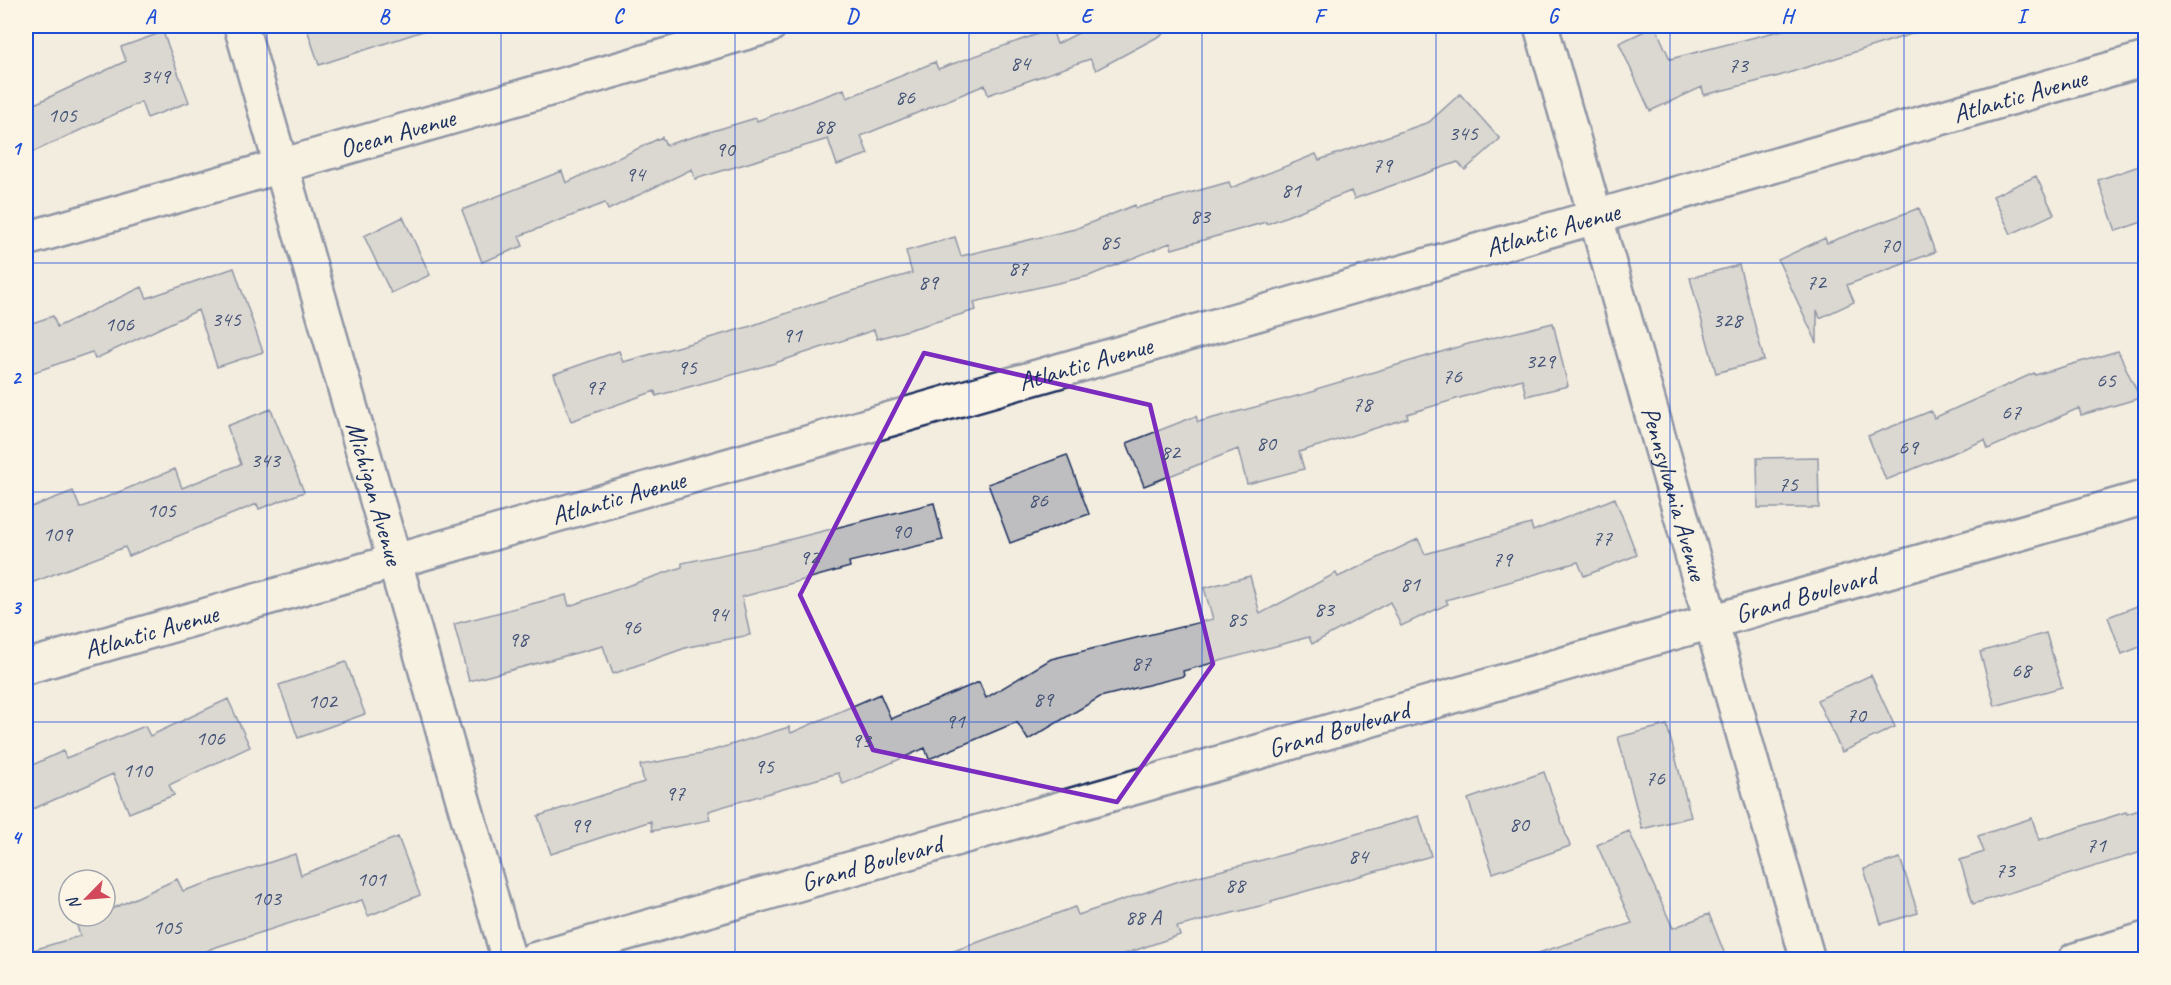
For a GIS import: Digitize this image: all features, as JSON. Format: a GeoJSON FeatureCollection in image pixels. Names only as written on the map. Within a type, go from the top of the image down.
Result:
{"type":"FeatureCollection","features":[{"type":"Feature","properties":{"kind":"street","name":"Michigan Avenue"},"geometry":{"type":"LineString","coordinates":[[241,26],[509,960]]}},
{"type":"Feature","properties":{"kind":"street","name":"Ocean Avenue"},"geometry":{"type":"LineString","coordinates":[[26,239],[769,26]]}},
{"type":"Feature","properties":{"kind":"street","name":"Pennsylvania Avenue"},"geometry":{"type":"LineString","coordinates":[[1541,26],[1808,960]]}},
{"type":"Feature","properties":{"kind":"street","name":"Atlantic Avenue"},"geometry":{"type":"LineString","coordinates":[[26,667],[2145,58]]}},
{"type":"Feature","properties":{"kind":"street","name":"Grand Boulevard"},"geometry":{"type":"LineString","coordinates":[[533,960],[2145,497]]}},
{"type":"Feature","properties":{"kind":"street"},"geometry":{"type":"LineString","coordinates":[[2075,960],[2145,939]]}},
{"type":"Feature","properties":{"kind":"highlighted area"},"geometry":{"type":"Polygon","coordinates":[[[924,353],[1150,405],[1213,664],[1117,802],[873,750],[800,595],[924,353]]]}},
{"type":"Feature","properties":{"kind":"building"},"geometry":{"type":"Polygon","coordinates":[[[306,26],[422,26],[423,31],[319,65],[306,26]]]}},
{"type":"Feature","properties":{"kind":"building"},"geometry":{"type":"Polygon","coordinates":[[[1092,26],[1178,26],[1096,70],[1090,59],[988,95],[985,85],[861,136],[868,154],[837,165],[828,139],[695,179],[692,169],[608,210],[605,203],[519,236],[523,246],[482,262],[462,210],[562,171],[566,183],[662,137],[666,145],[756,118],[757,121],[844,89],[847,98],[935,62],[938,69],[1052,29],[1057,44],[1092,26]]]}},
{"type":"Feature","properties":{"kind":"building"},"geometry":{"type":"Polygon","coordinates":[[[1655,26],[1670,59],[1798,26],[1917,26],[1918,32],[1779,76],[1704,95],[1702,87],[1650,111],[1619,43],[1655,26]]]}},
{"type":"Feature","properties":{"kind":"building"},"geometry":{"type":"Polygon","coordinates":[[[163,32],[189,102],[147,118],[141,102],[33,152],[26,137],[26,108],[126,61],[121,47],[163,32]]]}},
{"type":"Feature","properties":{"kind":"building"},"geometry":{"type":"Polygon","coordinates":[[[1460,94],[1500,139],[1465,170],[1458,162],[1354,199],[1351,191],[1267,224],[1266,222],[1172,249],[1170,243],[1089,276],[974,302],[976,310],[877,339],[874,330],[772,364],[656,396],[655,391],[571,421],[554,374],[619,351],[623,362],[748,327],[839,295],[912,273],[906,251],[955,237],[961,256],[1075,229],[1135,205],[1136,208],[1229,182],[1231,188],[1316,154],[1319,160],[1429,122],[1460,94]]]}},
{"type":"Feature","properties":{"kind":"building"},"geometry":{"type":"Polygon","coordinates":[[[2145,164],[2145,221],[2116,231],[2098,180],[2145,164]]]}},
{"type":"Feature","properties":{"kind":"building"},"geometry":{"type":"Polygon","coordinates":[[[2036,176],[2054,214],[2011,234],[1993,196],[2036,176]]]}},
{"type":"Feature","properties":{"kind":"building"},"geometry":{"type":"Polygon","coordinates":[[[1919,208],[1935,252],[1847,285],[1854,302],[1820,318],[1817,310],[1817,343],[1778,260],[1825,238],[1827,243],[1919,208]]]}},
{"type":"Feature","properties":{"kind":"building"},"geometry":{"type":"Polygon","coordinates":[[[403,217],[430,275],[391,293],[364,236],[403,217]]]}},
{"type":"Feature","properties":{"kind":"building"},"geometry":{"type":"Polygon","coordinates":[[[1739,265],[1764,360],[1716,373],[1690,278],[1739,265]]]}},
{"type":"Feature","properties":{"kind":"building"},"geometry":{"type":"Polygon","coordinates":[[[234,268],[263,352],[217,367],[198,310],[95,359],[92,352],[26,375],[26,325],[53,316],[57,327],[142,287],[147,298],[234,268]]]}},
{"type":"Feature","properties":{"kind":"building"},"geometry":{"type":"Polygon","coordinates":[[[1553,323],[1568,386],[1526,396],[1522,379],[1407,414],[1408,418],[1299,452],[1304,469],[1247,484],[1238,449],[1144,486],[1127,443],[1196,416],[1198,422],[1316,391],[1316,389],[1468,344],[1553,323]]]}},
{"type":"Feature","properties":{"kind":"building"},"geometry":{"type":"Polygon","coordinates":[[[2118,351],[2140,398],[2081,415],[2079,408],[1988,449],[1985,440],[1886,480],[1868,436],[1931,411],[1934,418],[2034,373],[2035,375],[2118,351]]]}},
{"type":"Feature","properties":{"kind":"building"},"geometry":{"type":"Polygon","coordinates":[[[271,409],[304,492],[259,509],[257,504],[129,556],[125,547],[26,585],[26,509],[73,491],[80,508],[175,469],[182,488],[241,464],[227,426],[271,409]]]}},
{"type":"Feature","properties":{"kind":"building"},"geometry":{"type":"Polygon","coordinates":[[[1067,455],[1089,514],[1010,543],[988,484],[1067,455]]]}},
{"type":"Feature","properties":{"kind":"building"},"geometry":{"type":"Polygon","coordinates":[[[1818,457],[1819,508],[1758,508],[1757,458],[1818,457]]]}},
{"type":"Feature","properties":{"kind":"building"},"geometry":{"type":"Polygon","coordinates":[[[1615,498],[1637,555],[1584,576],[1578,562],[1446,600],[1448,604],[1401,626],[1390,602],[1312,644],[1309,637],[1183,671],[1184,676],[1100,697],[1028,740],[1017,722],[929,759],[925,748],[843,784],[838,773],[708,811],[710,820],[652,831],[651,821],[551,854],[538,816],[644,782],[640,765],[701,754],[789,727],[791,733],[880,694],[891,719],[979,682],[986,698],[1051,659],[1213,619],[1204,588],[1250,576],[1260,614],[1336,573],[1338,577],[1418,539],[1425,554],[1531,524],[1533,531],[1615,498]]]}},
{"type":"Feature","properties":{"kind":"building"},"geometry":{"type":"Polygon","coordinates":[[[934,503],[943,540],[849,562],[850,567],[742,597],[750,635],[688,647],[613,674],[603,646],[469,681],[454,624],[566,595],[569,606],[682,567],[682,563],[768,545],[934,503]]]}},
{"type":"Feature","properties":{"kind":"building"},"geometry":{"type":"Polygon","coordinates":[[[2145,603],[2145,645],[2122,654],[2108,617],[2145,603]]]}},
{"type":"Feature","properties":{"kind":"building"},"geometry":{"type":"Polygon","coordinates":[[[2046,633],[2062,687],[1995,706],[1980,652],[2046,633]]]}},
{"type":"Feature","properties":{"kind":"building"},"geometry":{"type":"Polygon","coordinates":[[[346,662],[365,714],[298,738],[279,685],[346,662]]]}},
{"type":"Feature","properties":{"kind":"building"},"geometry":{"type":"Polygon","coordinates":[[[1871,675],[1895,727],[1842,752],[1817,700],[1871,675]]]}},
{"type":"Feature","properties":{"kind":"building"},"geometry":{"type":"Polygon","coordinates":[[[228,699],[250,747],[169,785],[174,795],[129,813],[113,774],[26,812],[26,768],[63,751],[66,758],[145,726],[150,736],[228,699]]]}},
{"type":"Feature","properties":{"kind":"building"},"geometry":{"type":"Polygon","coordinates":[[[1667,725],[1691,817],[1642,829],[1618,737],[1667,725]]]}},
{"type":"Feature","properties":{"kind":"building"},"geometry":{"type":"Polygon","coordinates":[[[1544,772],[1570,846],[1493,873],[1468,799],[1544,772]]]}},
{"type":"Feature","properties":{"kind":"building"},"geometry":{"type":"Polygon","coordinates":[[[2145,808],[2145,851],[1973,904],[1960,860],[1984,852],[1978,836],[2032,818],[2039,840],[2145,808]]]}},
{"type":"Feature","properties":{"kind":"building"},"geometry":{"type":"Polygon","coordinates":[[[1419,816],[1431,856],[1271,901],[1272,903],[1177,927],[1180,935],[1107,960],[941,960],[940,956],[1075,907],[1078,915],[1179,881],[1286,854],[1419,816]]]}},
{"type":"Feature","properties":{"kind":"building"},"geometry":{"type":"Polygon","coordinates":[[[1629,831],[1673,928],[1709,914],[1727,960],[1536,960],[1535,954],[1632,923],[1597,845],[1629,831]]]}},
{"type":"Feature","properties":{"kind":"building"},"geometry":{"type":"Polygon","coordinates":[[[398,837],[420,895],[368,916],[362,900],[213,948],[188,960],[26,960],[26,952],[80,936],[78,928],[117,928],[117,906],[177,879],[183,891],[295,854],[301,875],[398,837]]]}},
{"type":"Feature","properties":{"kind":"building"},"geometry":{"type":"Polygon","coordinates":[[[1900,858],[1918,913],[1881,924],[1864,869],[1900,858]]]}}]}
